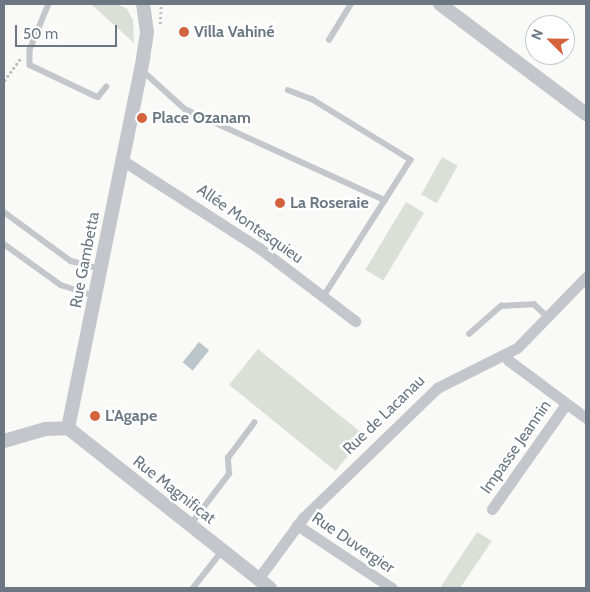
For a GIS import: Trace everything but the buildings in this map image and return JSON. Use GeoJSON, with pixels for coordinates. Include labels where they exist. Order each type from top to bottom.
{"type":"FeatureCollection","features":[{"type":"Feature","properties":{"kind":"street","name":"Rue Gambetta"},"geometry":{"type":"LineString","coordinates":[[68,428],[97,296],[147,32],[144,4]]}},
{"type":"Feature","properties":{"kind":"street"},"geometry":{"type":"LineString","coordinates":[[440,4],[586,114]]}},
{"type":"Feature","properties":{"kind":"street","name":"Allée Montesquieu"},"geometry":{"type":"LineString","coordinates":[[122,160],[259,248],[355,321]]}},
{"type":"Feature","properties":{"kind":"street","name":"Rue de Lacanau"},"geometry":{"type":"LineString","coordinates":[[256,584],[297,525],[436,388],[506,355],[548,317],[586,278]]}},
{"type":"Feature","properties":{"kind":"street"},"geometry":{"type":"LineString","coordinates":[[506,355],[508,360],[586,418]]}},
{"type":"Feature","properties":{"kind":"street","name":"Impasse Jeannin"},"geometry":{"type":"LineString","coordinates":[[492,509],[566,404]]}},
{"type":"Feature","properties":{"kind":"street"},"geometry":{"type":"LineString","coordinates":[[4,441],[45,429],[68,428]]}},
{"type":"Feature","properties":{"kind":"street","name":"Rue Magnificat"},"geometry":{"type":"LineString","coordinates":[[68,428],[222,551],[256,584],[270,588]]}},
{"type":"Feature","properties":{"kind":"street","name":"Rue Duvergier"},"geometry":{"type":"LineString","coordinates":[[297,525],[392,588]]}},
{"type":"Feature","properties":{"kind":"lane"},"geometry":{"type":"LineString","coordinates":[[49,4],[30,50],[30,65],[98,97],[106,87]]}},
{"type":"Feature","properties":{"kind":"lane"},"geometry":{"type":"LineString","coordinates":[[329,40],[351,4]]}},
{"type":"Feature","properties":{"kind":"lane"},"geometry":{"type":"LineString","coordinates":[[140,68],[185,109],[385,200]]}},
{"type":"Feature","properties":{"kind":"lane"},"geometry":{"type":"LineString","coordinates":[[288,90],[312,99],[410,160],[324,298]]}},
{"type":"Feature","properties":{"kind":"lane"},"geometry":{"type":"LineString","coordinates":[[4,212],[71,261],[102,270]]}},
{"type":"Feature","properties":{"kind":"lane"},"geometry":{"type":"LineString","coordinates":[[4,244],[61,285],[97,296]]}},
{"type":"Feature","properties":{"kind":"lane"},"geometry":{"type":"LineString","coordinates":[[469,334],[501,306],[534,304],[548,317]]}},
{"type":"Feature","properties":{"kind":"lane"},"geometry":{"type":"LineString","coordinates":[[189,525],[228,474],[228,458],[254,423]]}},
{"type":"Feature","properties":{"kind":"lane"},"geometry":{"type":"LineString","coordinates":[[192,588],[222,551]]}},
{"type":"Feature","properties":{"kind":"path"},"geometry":{"type":"LineString","coordinates":[[4,81],[30,50]]}},
{"type":"Feature","properties":{"kind":"shaded area"},"geometry":{"type":"Polygon","coordinates":[[[117,4],[127,9],[133,20],[134,43],[92,5],[117,4]]]}},
{"type":"Feature","properties":{"kind":"shaded area"},"geometry":{"type":"Polygon","coordinates":[[[442,157],[458,166],[437,203],[421,195],[442,157]]]}},
{"type":"Feature","properties":{"kind":"shaded area"},"geometry":{"type":"Polygon","coordinates":[[[406,202],[424,213],[383,281],[365,270],[406,202]]]}},
{"type":"Feature","properties":{"kind":"shaded area"},"geometry":{"type":"Polygon","coordinates":[[[199,342],[209,350],[193,370],[183,362],[199,342]]]}},
{"type":"Feature","properties":{"kind":"shaded area"},"geometry":{"type":"Polygon","coordinates":[[[258,349],[364,435],[336,471],[229,385],[258,349]]]}},
{"type":"Feature","properties":{"kind":"shaded area"},"geometry":{"type":"Polygon","coordinates":[[[477,532],[492,541],[460,588],[440,588],[477,532]]]}},
{"type":"Feature","properties":{"kind":"place","name":"Villa Vahiné"},"geometry":{"type":"Point","coordinates":[184,32]}},
{"type":"Feature","properties":{"kind":"place","name":"Place Ozanam"},"geometry":{"type":"Point","coordinates":[142,118]}},
{"type":"Feature","properties":{"kind":"place","name":"La Roseraie"},"geometry":{"type":"Point","coordinates":[280,203]}},
{"type":"Feature","properties":{"kind":"place","name":"L'Agape"},"geometry":{"type":"Point","coordinates":[95,416]}}]}
